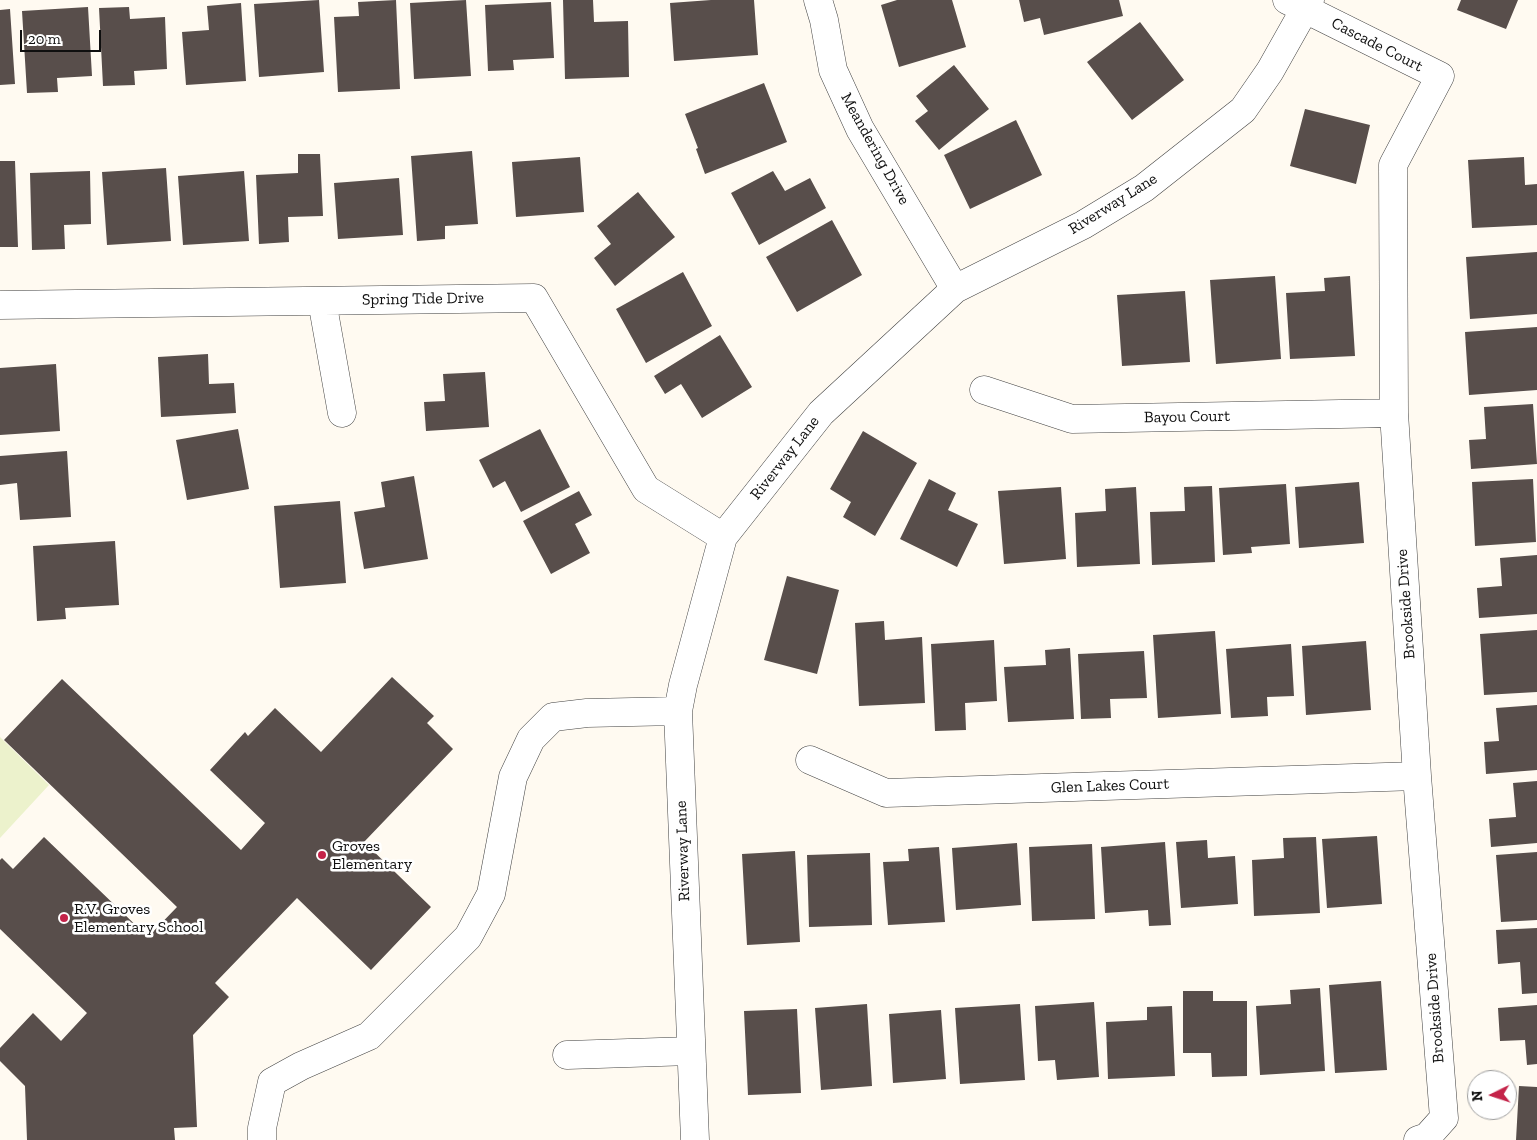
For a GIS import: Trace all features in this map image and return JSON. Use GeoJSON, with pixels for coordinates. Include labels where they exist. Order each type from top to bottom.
{"type":"FeatureCollection","features":[{"type":"Feature","properties":{"kind":"street","name":"Meandering Drive"},"geometry":{"type":"LineString","coordinates":[[818,0],[824,20],[833,70],[860,129],[955,289]]}},
{"type":"Feature","properties":{"kind":"street","name":"Riverway Lane"},"geometry":{"type":"LineString","coordinates":[[695,1140],[678,711],[683,685],[723,537],[821,413],[955,289],[1083,225],[1114,207],[1144,188],[1243,110],[1270,71],[1301,3]]}},
{"type":"Feature","properties":{"kind":"street","name":"Cascade Court"},"geometry":{"type":"LineString","coordinates":[[1301,3],[1440,76]]}},
{"type":"Feature","properties":{"kind":"street","name":"Brookside Drive"},"geometry":{"type":"LineString","coordinates":[[1423,1138],[1444,1118],[1417,776],[1394,413],[1393,165],[1440,76]]}},
{"type":"Feature","properties":{"kind":"street","name":"Spring Tide Drive"},"geometry":{"type":"LineString","coordinates":[[0,305],[534,298],[646,488],[723,537]]}},
{"type":"Feature","properties":{"kind":"street"},"geometry":{"type":"LineString","coordinates":[[322,301],[342,413]]}},
{"type":"Feature","properties":{"kind":"street","name":"Bayou Court"},"geometry":{"type":"LineString","coordinates":[[984,390],[1072,419],[1394,413]]}},
{"type":"Feature","properties":{"kind":"street"},"geometry":{"type":"LineString","coordinates":[[262,1140],[262,1128],[272,1082],[301,1066],[369,1036],[468,937],[491,894],[513,777],[530,739],[553,717],[587,713],[678,711]]}},
{"type":"Feature","properties":{"kind":"street","name":"Glen Lakes Court"},"geometry":{"type":"LineString","coordinates":[[810,760],[886,793],[1417,776]]}},
{"type":"Feature","properties":{"kind":"street"},"geometry":{"type":"LineString","coordinates":[[567,1055],[692,1051]]}},
{"type":"Feature","properties":{"kind":"green space"},"geometry":{"type":"Polygon","coordinates":[[[0,737],[49,785],[0,838],[0,737]]]}},
{"type":"Feature","properties":{"kind":"building"},"geometry":{"type":"Polygon","coordinates":[[[319,0],[324,72],[259,77],[254,4],[319,0]]]}},
{"type":"Feature","properties":{"kind":"building"},"geometry":{"type":"Polygon","coordinates":[[[396,0],[400,89],[338,92],[334,17],[359,16],[358,2],[396,0]]]}},
{"type":"Feature","properties":{"kind":"building"},"geometry":{"type":"Polygon","coordinates":[[[466,0],[471,76],[414,79],[410,3],[466,0]]]}},
{"type":"Feature","properties":{"kind":"building"},"geometry":{"type":"Polygon","coordinates":[[[563,0],[593,0],[594,22],[628,21],[629,77],[565,79],[563,0]]]}},
{"type":"Feature","properties":{"kind":"building"},"geometry":{"type":"Polygon","coordinates":[[[711,0],[754,0],[758,55],[674,61],[670,3],[711,0]]]}},
{"type":"Feature","properties":{"kind":"building"},"geometry":{"type":"Polygon","coordinates":[[[897,0],[952,0],[966,47],[899,67],[881,5],[897,0]]]}},
{"type":"Feature","properties":{"kind":"building"},"geometry":{"type":"Polygon","coordinates":[[[1019,0],[1119,0],[1123,16],[1044,35],[1040,18],[1024,22],[1019,0]]]}},
{"type":"Feature","properties":{"kind":"building"},"geometry":{"type":"Polygon","coordinates":[[[1461,0],[1518,0],[1506,29],[1457,10],[1461,0]]]}},
{"type":"Feature","properties":{"kind":"building"},"geometry":{"type":"Polygon","coordinates":[[[551,2],[554,58],[513,60],[514,70],[488,71],[485,5],[551,2]]]}},
{"type":"Feature","properties":{"kind":"building"},"geometry":{"type":"Polygon","coordinates":[[[241,3],[246,81],[186,85],[182,32],[209,30],[207,6],[241,3]]]}},
{"type":"Feature","properties":{"kind":"building"},"geometry":{"type":"Polygon","coordinates":[[[88,7],[92,76],[57,78],[58,92],[27,93],[22,11],[88,7]]]}},
{"type":"Feature","properties":{"kind":"building"},"geometry":{"type":"Polygon","coordinates":[[[129,7],[130,19],[165,17],[167,69],[134,71],[135,85],[103,86],[99,8],[129,7]]]}},
{"type":"Feature","properties":{"kind":"building"},"geometry":{"type":"Polygon","coordinates":[[[10,9],[15,84],[0,85],[0,10],[10,9]]]}},
{"type":"Feature","properties":{"kind":"building"},"geometry":{"type":"Polygon","coordinates":[[[1140,22],[1184,80],[1132,120],[1087,62],[1140,22]]]}},
{"type":"Feature","properties":{"kind":"building"},"geometry":{"type":"Polygon","coordinates":[[[954,65],[989,109],[939,150],[915,121],[928,111],[916,96],[954,65]]]}},
{"type":"Feature","properties":{"kind":"building"},"geometry":{"type":"Polygon","coordinates":[[[764,83],[787,142],[705,174],[696,149],[698,148],[685,114],[764,83]]]}},
{"type":"Feature","properties":{"kind":"building"},"geometry":{"type":"Polygon","coordinates":[[[1305,109],[1370,125],[1356,184],[1290,166],[1305,109]]]}},
{"type":"Feature","properties":{"kind":"building"},"geometry":{"type":"Polygon","coordinates":[[[1016,120],[1042,175],[970,209],[944,155],[1016,120]]]}},
{"type":"Feature","properties":{"kind":"building"},"geometry":{"type":"Polygon","coordinates":[[[472,151],[478,224],[445,226],[445,239],[417,241],[411,156],[472,151]]]}},
{"type":"Feature","properties":{"kind":"building"},"geometry":{"type":"Polygon","coordinates":[[[298,154],[320,154],[323,216],[288,217],[289,242],[259,244],[256,175],[298,173],[298,154]]]}},
{"type":"Feature","properties":{"kind":"building"},"geometry":{"type":"Polygon","coordinates":[[[580,157],[584,212],[516,217],[512,162],[580,157]]]}},
{"type":"Feature","properties":{"kind":"building"},"geometry":{"type":"Polygon","coordinates":[[[1524,157],[1525,185],[1537,184],[1537,225],[1472,228],[1468,160],[1524,157]]]}},
{"type":"Feature","properties":{"kind":"building"},"geometry":{"type":"Polygon","coordinates":[[[0,161],[15,161],[18,247],[0,247],[0,161]]]}},
{"type":"Feature","properties":{"kind":"building"},"geometry":{"type":"Polygon","coordinates":[[[166,168],[171,241],[107,245],[102,172],[166,168]]]}},
{"type":"Feature","properties":{"kind":"building"},"geometry":{"type":"Polygon","coordinates":[[[90,171],[91,224],[64,225],[65,249],[32,250],[30,173],[90,171]]]}},
{"type":"Feature","properties":{"kind":"building"},"geometry":{"type":"Polygon","coordinates":[[[244,171],[249,241],[183,245],[178,176],[244,171]]]}},
{"type":"Feature","properties":{"kind":"building"},"geometry":{"type":"Polygon","coordinates":[[[773,171],[785,191],[810,178],[826,208],[759,245],[731,193],[773,171]]]}},
{"type":"Feature","properties":{"kind":"building"},"geometry":{"type":"Polygon","coordinates":[[[399,178],[403,235],[338,239],[334,183],[399,178]]]}},
{"type":"Feature","properties":{"kind":"building"},"geometry":{"type":"Polygon","coordinates":[[[638,192],[675,237],[615,286],[594,258],[611,244],[597,226],[638,192]]]}},
{"type":"Feature","properties":{"kind":"building"},"geometry":{"type":"Polygon","coordinates":[[[832,220],[862,275],[797,312],[766,257],[832,220]]]}},
{"type":"Feature","properties":{"kind":"building"},"geometry":{"type":"Polygon","coordinates":[[[1537,252],[1537,314],[1470,319],[1466,257],[1537,252]]]}},
{"type":"Feature","properties":{"kind":"building"},"geometry":{"type":"Polygon","coordinates":[[[683,272],[712,326],[646,363],[616,309],[683,272]]]}},
{"type":"Feature","properties":{"kind":"building"},"geometry":{"type":"Polygon","coordinates":[[[1275,276],[1281,359],[1216,364],[1210,280],[1275,276]]]}},
{"type":"Feature","properties":{"kind":"building"},"geometry":{"type":"Polygon","coordinates":[[[1350,276],[1355,356],[1290,359],[1286,293],[1325,291],[1324,278],[1350,276]]]}},
{"type":"Feature","properties":{"kind":"building"},"geometry":{"type":"Polygon","coordinates":[[[1185,291],[1190,362],[1122,366],[1117,295],[1185,291]]]}},
{"type":"Feature","properties":{"kind":"building"},"geometry":{"type":"Polygon","coordinates":[[[1537,327],[1537,390],[1469,395],[1465,332],[1537,327]]]}},
{"type":"Feature","properties":{"kind":"building"},"geometry":{"type":"Polygon","coordinates":[[[720,335],[752,387],[702,418],[681,384],[665,394],[654,376],[720,335]]]}},
{"type":"Feature","properties":{"kind":"building"},"geometry":{"type":"Polygon","coordinates":[[[208,354],[209,384],[234,383],[236,413],[161,417],[158,357],[208,354]]]}},
{"type":"Feature","properties":{"kind":"building"},"geometry":{"type":"Polygon","coordinates":[[[56,364],[60,431],[0,435],[0,368],[56,364]]]}},
{"type":"Feature","properties":{"kind":"building"},"geometry":{"type":"Polygon","coordinates":[[[485,372],[489,427],[426,431],[424,402],[445,401],[443,374],[485,372]]]}},
{"type":"Feature","properties":{"kind":"building"},"geometry":{"type":"Polygon","coordinates":[[[1533,404],[1537,464],[1471,469],[1469,440],[1486,439],[1484,407],[1533,404]]]}},
{"type":"Feature","properties":{"kind":"building"},"geometry":{"type":"Polygon","coordinates":[[[238,429],[249,489],[187,500],[176,440],[238,429]]]}},
{"type":"Feature","properties":{"kind":"building"},"geometry":{"type":"Polygon","coordinates":[[[540,429],[570,487],[521,512],[505,481],[493,488],[479,460],[540,429]]]}},
{"type":"Feature","properties":{"kind":"building"},"geometry":{"type":"Polygon","coordinates":[[[863,431],[917,463],[875,536],[843,517],[851,502],[830,489],[863,431]]]}},
{"type":"Feature","properties":{"kind":"building"},"geometry":{"type":"Polygon","coordinates":[[[67,451],[71,517],[20,520],[17,483],[0,485],[0,456],[67,451]]]}},
{"type":"Feature","properties":{"kind":"building"},"geometry":{"type":"Polygon","coordinates":[[[414,476],[428,559],[364,569],[354,512],[385,507],[381,482],[414,476]]]}},
{"type":"Feature","properties":{"kind":"building"},"geometry":{"type":"Polygon","coordinates":[[[929,479],[956,493],[948,510],[978,524],[957,567],[900,539],[929,479]]]}},
{"type":"Feature","properties":{"kind":"building"},"geometry":{"type":"Polygon","coordinates":[[[1533,479],[1536,542],[1475,546],[1472,482],[1533,479]]]}},
{"type":"Feature","properties":{"kind":"building"},"geometry":{"type":"Polygon","coordinates":[[[1359,482],[1364,543],[1299,548],[1295,487],[1359,482]]]}},
{"type":"Feature","properties":{"kind":"building"},"geometry":{"type":"Polygon","coordinates":[[[1286,484],[1290,544],[1251,547],[1252,553],[1223,555],[1219,488],[1286,484]]]}},
{"type":"Feature","properties":{"kind":"building"},"geometry":{"type":"Polygon","coordinates":[[[1212,486],[1215,562],[1152,565],[1150,512],[1185,511],[1184,487],[1212,486]]]}},
{"type":"Feature","properties":{"kind":"building"},"geometry":{"type":"Polygon","coordinates":[[[1061,487],[1066,559],[1004,564],[998,491],[1061,487]]]}},
{"type":"Feature","properties":{"kind":"building"},"geometry":{"type":"Polygon","coordinates":[[[1136,487],[1140,564],[1077,567],[1075,513],[1106,511],[1105,489],[1136,487]]]}},
{"type":"Feature","properties":{"kind":"building"},"geometry":{"type":"Polygon","coordinates":[[[579,491],[592,515],[575,524],[590,553],[551,574],[523,521],[579,491]]]}},
{"type":"Feature","properties":{"kind":"building"},"geometry":{"type":"Polygon","coordinates":[[[340,501],[346,583],[280,588],[274,506],[340,501]]]}},
{"type":"Feature","properties":{"kind":"building"},"geometry":{"type":"Polygon","coordinates":[[[115,541],[119,605],[65,608],[66,619],[37,621],[33,546],[115,541]]]}},
{"type":"Feature","properties":{"kind":"building"},"geometry":{"type":"Polygon","coordinates":[[[1537,555],[1537,614],[1479,618],[1477,588],[1502,586],[1500,558],[1537,555]]]}},
{"type":"Feature","properties":{"kind":"building"},"geometry":{"type":"Polygon","coordinates":[[[787,576],[839,590],[817,674],[764,660],[787,576]]]}},
{"type":"Feature","properties":{"kind":"building"},"geometry":{"type":"Polygon","coordinates":[[[884,621],[885,640],[922,637],[925,703],[859,706],[855,623],[884,621]]]}},
{"type":"Feature","properties":{"kind":"building"},"geometry":{"type":"Polygon","coordinates":[[[1537,630],[1537,692],[1484,695],[1480,634],[1537,630]]]}},
{"type":"Feature","properties":{"kind":"building"},"geometry":{"type":"Polygon","coordinates":[[[1215,631],[1221,714],[1158,718],[1153,635],[1215,631]]]}},
{"type":"Feature","properties":{"kind":"building"},"geometry":{"type":"Polygon","coordinates":[[[994,640],[997,701],[965,703],[966,730],[935,731],[931,644],[994,640]]]}},
{"type":"Feature","properties":{"kind":"building"},"geometry":{"type":"Polygon","coordinates":[[[1366,641],[1371,710],[1306,715],[1302,646],[1366,641]]]}},
{"type":"Feature","properties":{"kind":"building"},"geometry":{"type":"Polygon","coordinates":[[[1291,644],[1294,696],[1267,697],[1268,716],[1231,718],[1226,649],[1291,644]]]}},
{"type":"Feature","properties":{"kind":"building"},"geometry":{"type":"Polygon","coordinates":[[[1070,648],[1074,719],[1008,722],[1004,667],[1046,665],[1045,650],[1070,648]]]}},
{"type":"Feature","properties":{"kind":"building"},"geometry":{"type":"Polygon","coordinates":[[[1144,651],[1147,698],[1110,699],[1111,718],[1081,719],[1078,654],[1144,651]]]}},
{"type":"Feature","properties":{"kind":"building","name":"R.V. Groves Elementary School"},"geometry":{"type":"Polygon","coordinates":[[[392,677],[434,716],[427,723],[453,749],[364,842],[431,907],[371,970],[297,898],[215,983],[229,997],[193,1035],[197,1127],[174,1128],[175,1140],[27,1140],[25,1086],[0,1061],[0,1048],[33,1013],[61,1041],[87,1013],[0,929],[0,860],[2,858],[13,869],[44,837],[148,937],[177,907],[4,740],[62,679],[241,850],[265,823],[210,770],[245,732],[248,736],[275,708],[321,752],[392,677]]]}},
{"type":"Feature","properties":{"kind":"building"},"geometry":{"type":"Polygon","coordinates":[[[1537,705],[1537,770],[1486,774],[1484,742],[1499,741],[1496,708],[1537,705]]]}},
{"type":"Feature","properties":{"kind":"building"},"geometry":{"type":"Polygon","coordinates":[[[1537,781],[1537,843],[1491,847],[1489,819],[1516,817],[1513,783],[1537,781]]]}},
{"type":"Feature","properties":{"kind":"building"},"geometry":{"type":"Polygon","coordinates":[[[1377,836],[1382,904],[1327,908],[1322,839],[1377,836]]]}},
{"type":"Feature","properties":{"kind":"building"},"geometry":{"type":"Polygon","coordinates":[[[1316,837],[1320,913],[1254,916],[1252,860],[1284,858],[1283,838],[1316,837]]]}},
{"type":"Feature","properties":{"kind":"building"},"geometry":{"type":"Polygon","coordinates":[[[1207,840],[1208,858],[1235,856],[1238,904],[1181,908],[1176,842],[1207,840]]]}},
{"type":"Feature","properties":{"kind":"building"},"geometry":{"type":"Polygon","coordinates":[[[1165,842],[1171,925],[1149,926],[1148,910],[1105,913],[1101,847],[1165,842]]]}},
{"type":"Feature","properties":{"kind":"building"},"geometry":{"type":"Polygon","coordinates":[[[1017,843],[1021,905],[956,910],[952,848],[1017,843]]]}},
{"type":"Feature","properties":{"kind":"building"},"geometry":{"type":"Polygon","coordinates":[[[1092,844],[1095,919],[1032,921],[1029,847],[1092,844]]]}},
{"type":"Feature","properties":{"kind":"building"},"geometry":{"type":"Polygon","coordinates":[[[939,847],[945,922],[888,925],[883,862],[909,861],[908,849],[939,847]]]}},
{"type":"Feature","properties":{"kind":"building"},"geometry":{"type":"Polygon","coordinates":[[[795,851],[800,942],[747,945],[742,854],[795,851]]]}},
{"type":"Feature","properties":{"kind":"building"},"geometry":{"type":"Polygon","coordinates":[[[1537,852],[1537,920],[1501,922],[1496,855],[1537,852]]]}},
{"type":"Feature","properties":{"kind":"building"},"geometry":{"type":"Polygon","coordinates":[[[870,853],[872,925],[809,927],[807,855],[870,853]]]}},
{"type":"Feature","properties":{"kind":"building"},"geometry":{"type":"Polygon","coordinates":[[[1537,928],[1537,993],[1522,994],[1520,962],[1498,964],[1496,930],[1537,928]]]}},
{"type":"Feature","properties":{"kind":"building"},"geometry":{"type":"Polygon","coordinates":[[[1381,981],[1387,1070],[1335,1073],[1329,985],[1381,981]]]}},
{"type":"Feature","properties":{"kind":"building"},"geometry":{"type":"Polygon","coordinates":[[[1320,988],[1325,1071],[1260,1075],[1256,1006],[1291,1004],[1290,990],[1320,988]]]}},
{"type":"Feature","properties":{"kind":"building"},"geometry":{"type":"Polygon","coordinates":[[[1183,991],[1213,991],[1213,1001],[1247,1001],[1247,1076],[1212,1077],[1211,1053],[1183,1053],[1183,991]]]}},
{"type":"Feature","properties":{"kind":"building"},"geometry":{"type":"Polygon","coordinates":[[[1094,1002],[1099,1077],[1057,1080],[1055,1060],[1038,1061],[1035,1006],[1094,1002]]]}},
{"type":"Feature","properties":{"kind":"building"},"geometry":{"type":"Polygon","coordinates":[[[867,1004],[872,1086],[821,1090],[815,1008],[867,1004]]]}},
{"type":"Feature","properties":{"kind":"building"},"geometry":{"type":"Polygon","coordinates":[[[1020,1004],[1025,1080],[960,1084],[955,1008],[1020,1004]]]}},
{"type":"Feature","properties":{"kind":"building"},"geometry":{"type":"Polygon","coordinates":[[[1537,1005],[1537,1064],[1527,1065],[1525,1040],[1500,1041],[1498,1008],[1537,1005]]]}},
{"type":"Feature","properties":{"kind":"building"},"geometry":{"type":"Polygon","coordinates":[[[1172,1006],[1175,1076],[1108,1079],[1106,1022],[1147,1020],[1147,1007],[1172,1006]]]}},
{"type":"Feature","properties":{"kind":"building"},"geometry":{"type":"Polygon","coordinates":[[[797,1009],[801,1093],[748,1095],[744,1011],[797,1009]]]}},
{"type":"Feature","properties":{"kind":"building"},"geometry":{"type":"Polygon","coordinates":[[[941,1010],[946,1079],[893,1083],[889,1014],[941,1010]]]}},
{"type":"Feature","properties":{"kind":"building"},"geometry":{"type":"Polygon","coordinates":[[[1519,1086],[1537,1087],[1537,1140],[1516,1140],[1519,1086]]]}},
{"type":"Feature","properties":{"kind":"place","name":"Groves Elementary"},"geometry":{"type":"Point","coordinates":[322,855]}},
{"type":"Feature","properties":{"kind":"place","name":"R.V. Groves Elementary School"},"geometry":{"type":"Point","coordinates":[64,918]}}]}
